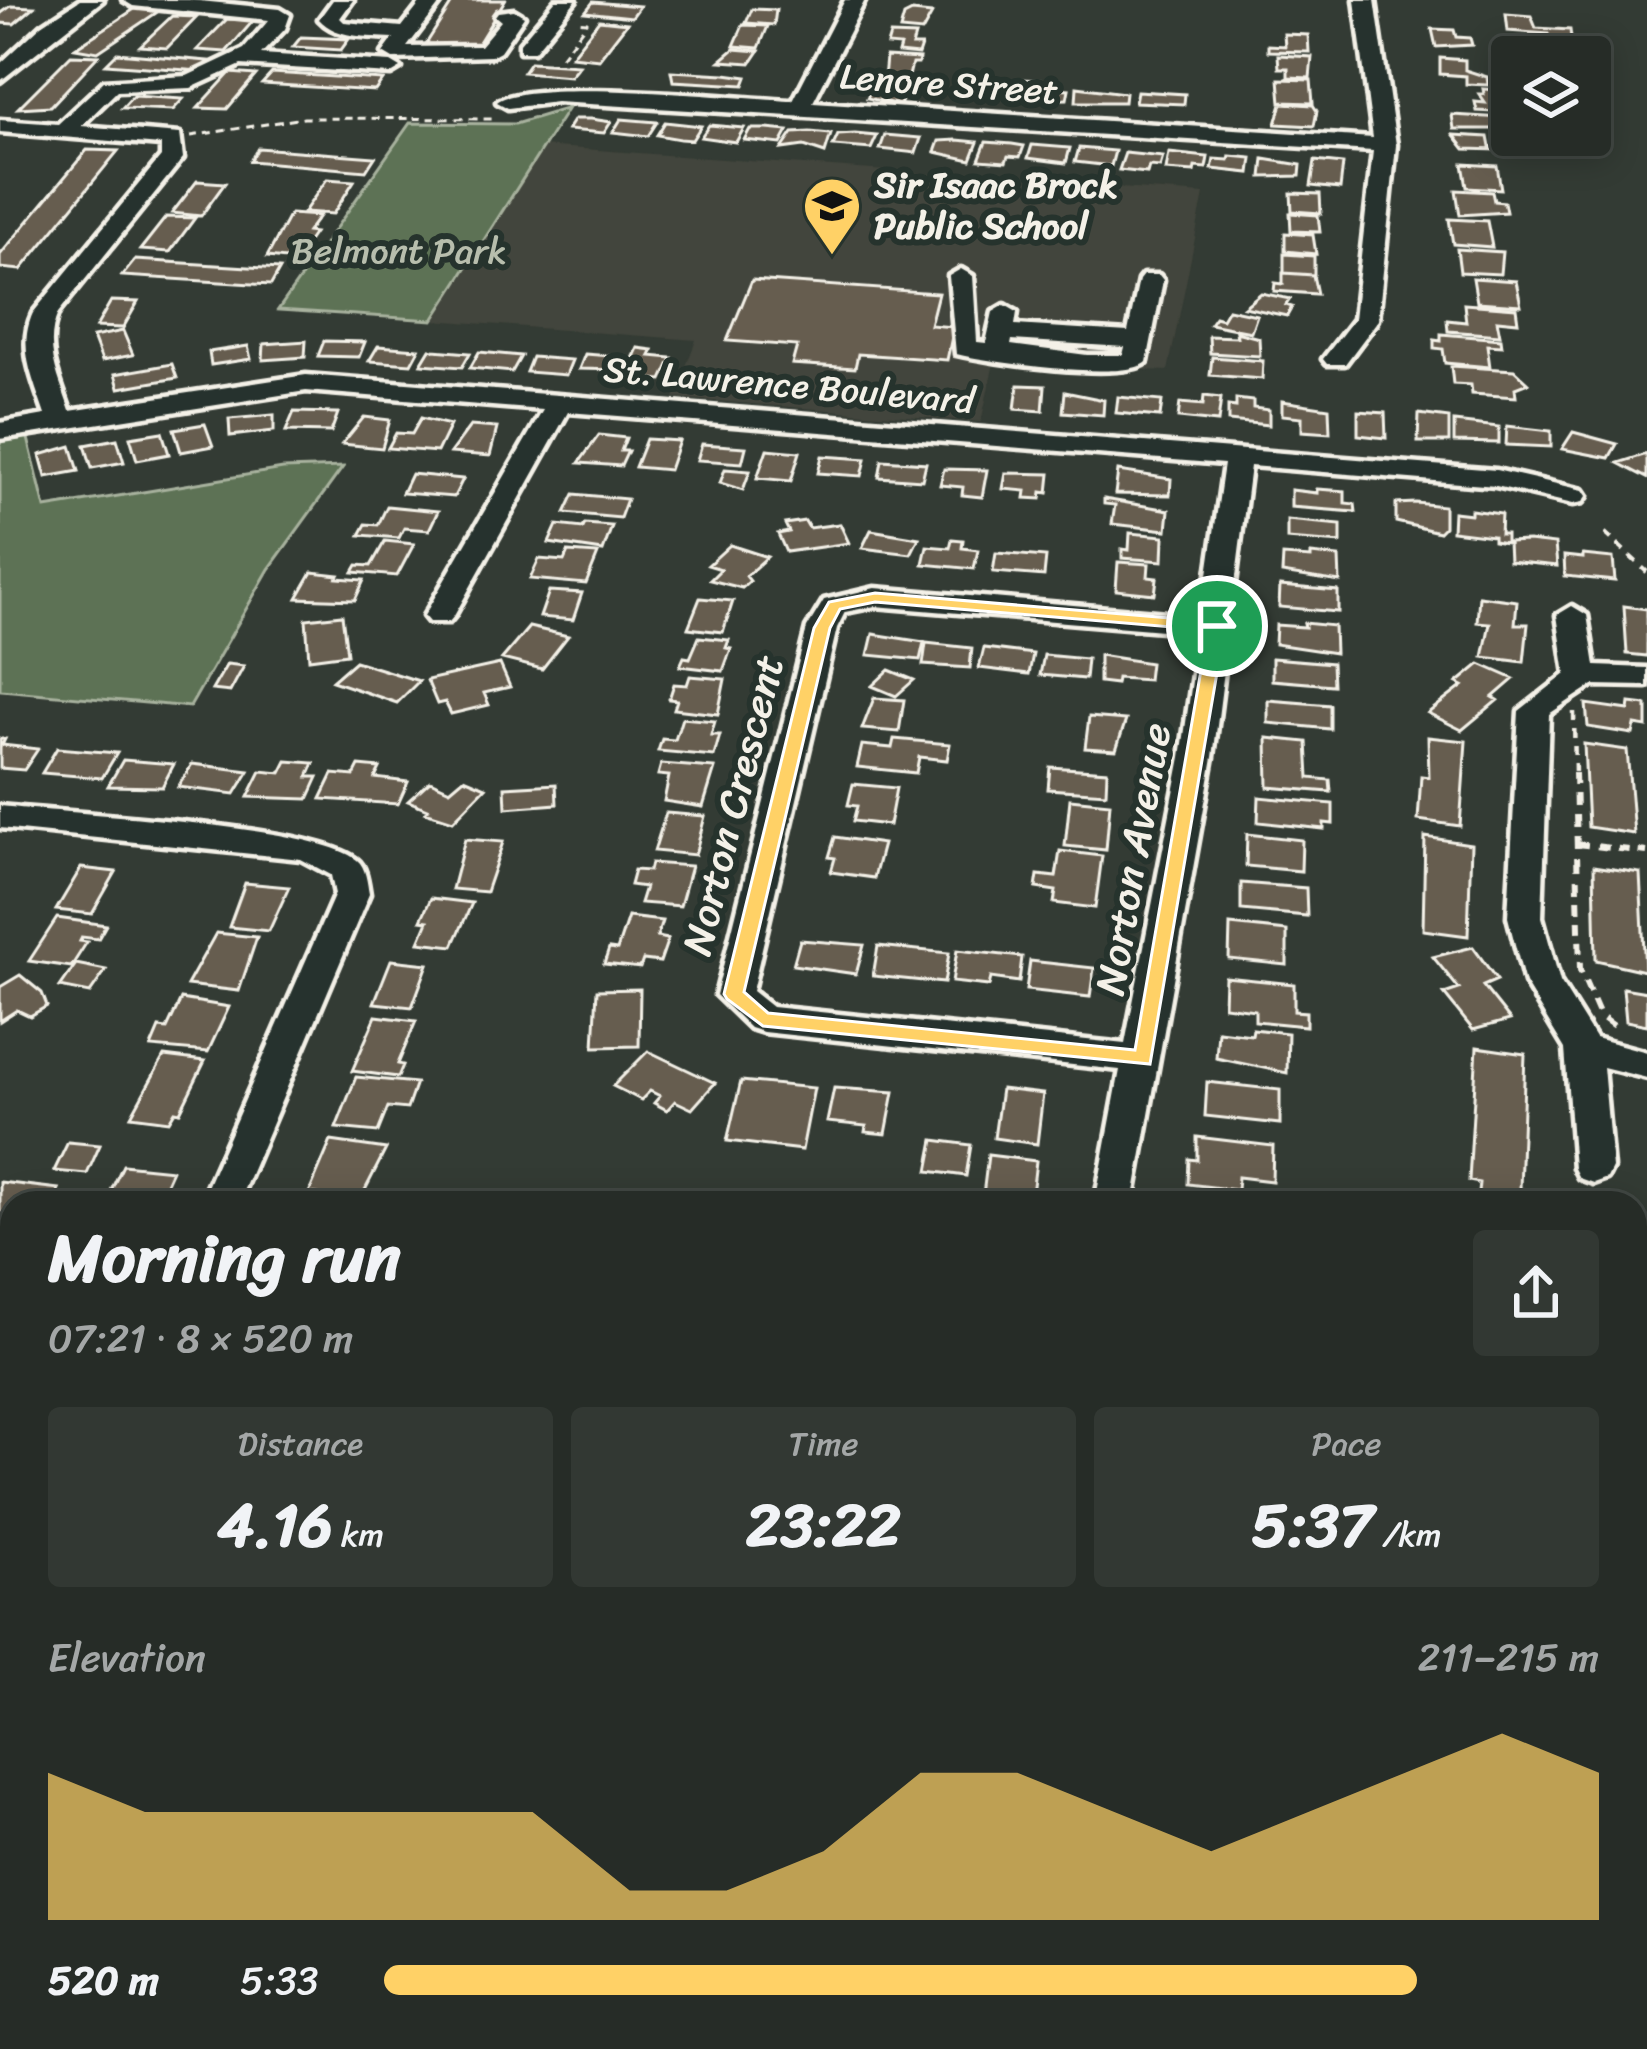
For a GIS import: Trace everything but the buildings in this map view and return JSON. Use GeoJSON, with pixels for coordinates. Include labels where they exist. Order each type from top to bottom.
{"type":"FeatureCollection","features":[{"type":"Feature","properties":{"kind":"street"},"geometry":{"type":"LineString","coordinates":[[0,75],[50,29],[93,0]]}},
{"type":"Feature","properties":{"kind":"street"},"geometry":{"type":"LineString","coordinates":[[64,130],[111,85],[184,85],[235,59],[264,43],[280,15],[133,0]]}},
{"type":"Feature","properties":{"kind":"street"},"geometry":{"type":"LineString","coordinates":[[343,0],[329,19],[338,27],[407,33]]}},
{"type":"Feature","properties":{"kind":"street"},"geometry":{"type":"LineString","coordinates":[[392,60],[433,0]]}},
{"type":"Feature","properties":{"kind":"street"},"geometry":{"type":"LineString","coordinates":[[800,108],[855,0]]}},
{"type":"Feature","properties":{"kind":"street"},"geometry":{"type":"LineString","coordinates":[[1336,358],[1366,320],[1385,145],[1365,0]]}},
{"type":"Feature","properties":{"kind":"street"},"geometry":{"type":"LineString","coordinates":[[527,47],[574,5]]}},
{"type":"Feature","properties":{"kind":"street"},"geometry":{"type":"LineString","coordinates":[[235,59],[392,60],[484,52],[493,47],[514,16],[506,16]]}},
{"type":"Feature","properties":{"kind":"street"},"geometry":{"type":"LineString","coordinates":[[355,50],[392,60]]}},
{"type":"Feature","properties":{"kind":"street","name":"Lenore Street"},"geometry":{"type":"LineString","coordinates":[[507,111],[556,96],[1385,145]]}},
{"type":"Feature","properties":{"kind":"street"},"geometry":{"type":"LineString","coordinates":[[0,126],[172,139],[172,158],[66,286],[39,328],[43,362],[60,420]]}},
{"type":"Feature","properties":{"kind":"street"},"geometry":{"type":"LineString","coordinates":[[961,276],[965,349],[1001,332],[1118,364],[1134,362],[1151,280]]}},
{"type":"Feature","properties":{"kind":"street","name":"St. Lawrence Boulevard"},"geometry":{"type":"LineString","coordinates":[[0,431],[306,383],[1496,478],[1574,496]]}},
{"type":"Feature","properties":{"kind":"street"},"geometry":{"type":"LineString","coordinates":[[439,616],[560,403]]}},
{"type":"Feature","properties":{"kind":"street","name":"Norton Avenue"},"geometry":{"type":"LineString","coordinates":[[1116,1191],[1217,626],[1238,457]]}},
{"type":"Feature","properties":{"kind":"street","name":"Norton Crescent"},"geometry":{"type":"LineString","coordinates":[[1143,1058],[763,1019],[734,994],[822,628],[834,606],[890,598],[1217,626]]}},
{"type":"Feature","properties":{"kind":"street"},"geometry":{"type":"LineString","coordinates":[[1572,615],[1582,687]]}},
{"type":"Feature","properties":{"kind":"street"},"geometry":{"type":"LineString","coordinates":[[1582,687],[1594,672],[1647,677]]}},
{"type":"Feature","properties":{"kind":"street"},"geometry":{"type":"LineString","coordinates":[[1582,687],[1567,682],[1534,711],[1525,917],[1543,983],[1583,1048],[1593,1168]]}},
{"type":"Feature","properties":{"kind":"street"},"geometry":{"type":"LineString","coordinates":[[0,848],[11,818],[308,849],[347,868],[352,894],[224,1191]]}},
{"type":"Feature","properties":{"kind":"street"},"geometry":{"type":"LineString","coordinates":[[1583,1048],[1647,1065]]}},
{"type":"Feature","properties":{"kind":"path"},"geometry":{"type":"LineString","coordinates":[[561,57],[587,22],[574,21],[574,5]]}},
{"type":"Feature","properties":{"kind":"path"},"geometry":{"type":"LineString","coordinates":[[188,137],[222,128],[332,117],[507,111]]}},
{"type":"Feature","properties":{"kind":"path"},"geometry":{"type":"LineString","coordinates":[[1605,533],[1647,572]]}},
{"type":"Feature","properties":{"kind":"path"},"geometry":{"type":"LineString","coordinates":[[1582,687],[1574,712],[1580,970],[1600,1016],[1618,1029]]}},
{"type":"Feature","properties":{"kind":"path"},"geometry":{"type":"LineString","coordinates":[[1576,844],[1647,852]]}},
{"type":"Feature","properties":{"kind":"shaded area","name":"Sir Isaac Brock Public School"},"geometry":{"type":"Polygon","coordinates":[[[541,146],[1204,194],[1168,371],[994,363],[981,422],[674,398],[696,340],[433,320],[541,146]]]}},
{"type":"Feature","properties":{"kind":"green space","name":"Belmont Park"},"geometry":{"type":"Polygon","coordinates":[[[568,108],[433,320],[278,310],[410,123],[515,124],[568,108]]]}},
{"type":"Feature","properties":{"kind":"green space"},"geometry":{"type":"Polygon","coordinates":[[[27,434],[45,508],[283,469],[343,467],[269,569],[190,707],[0,690],[0,439],[27,434]]]}},
{"type":"Feature","properties":{"kind":"place","name":"Sir Isaac Brock Public School"},"geometry":{"type":"Point","coordinates":[832,257]}},
{"type":"Feature","properties":{"kind":"route"},"geometry":{"type":"LineString","coordinates":[[875,598],[904,599],[1217,626],[1143,1058],[763,1019],[734,994],[822,628],[834,606],[875,598]]}}]}
